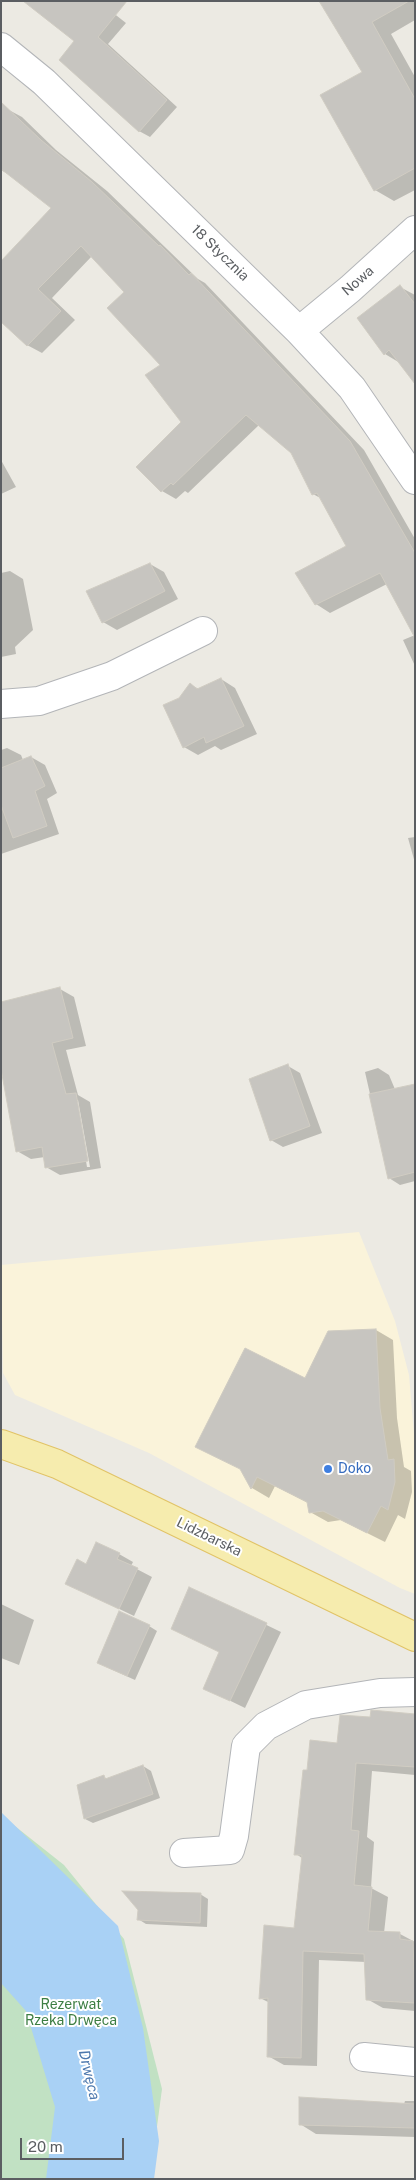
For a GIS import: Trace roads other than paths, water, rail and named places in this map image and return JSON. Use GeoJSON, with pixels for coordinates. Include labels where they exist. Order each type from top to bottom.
{"type":"FeatureCollection","features":[{"type":"Feature","properties":{"kind":"main road","name":"Lidzbarska"},"geometry":{"type":"LineString","coordinates":[[1,1444],[57,1464],[415,1638]]}},
{"type":"Feature","properties":{"kind":"street","name":"18 Stycznia"},"geometry":{"type":"LineString","coordinates":[[1,48],[44,82],[298,330],[352,388],[415,480]]}},
{"type":"Feature","properties":{"kind":"street","name":"Nowa"},"geometry":{"type":"LineString","coordinates":[[298,330],[350,289],[415,230]]}},
{"type":"Feature","properties":{"kind":"street"},"geometry":{"type":"LineString","coordinates":[[1,704],[39,700],[112,676],[203,630]]}},
{"type":"Feature","properties":{"kind":"street"},"geometry":{"type":"LineString","coordinates":[[184,1853],[230,1850],[234,1836],[246,1746],[266,1726],[306,1705],[380,1693],[415,1692]]}},
{"type":"Feature","properties":{"kind":"street"},"geometry":{"type":"LineString","coordinates":[[364,2057],[415,2062]]}},
{"type":"Feature","properties":{"kind":"water","name":"Rezerwat Rzeka Drwęca"},"geometry":{"type":"Polygon","coordinates":[[[1,1812],[118,1926],[143,2028],[159,2141],[154,2179],[46,2179],[55,2107],[26,2011],[1,1983],[1,1812]]]}},
{"type":"Feature","properties":{"kind":"place","name":"Doko"},"geometry":{"type":"Point","coordinates":[328,1469]}},
{"type":"Feature","properties":{"kind":"water label","name":"Drwęca"},"geometry":{"type":"Point","coordinates":[89,2075]}}]}
